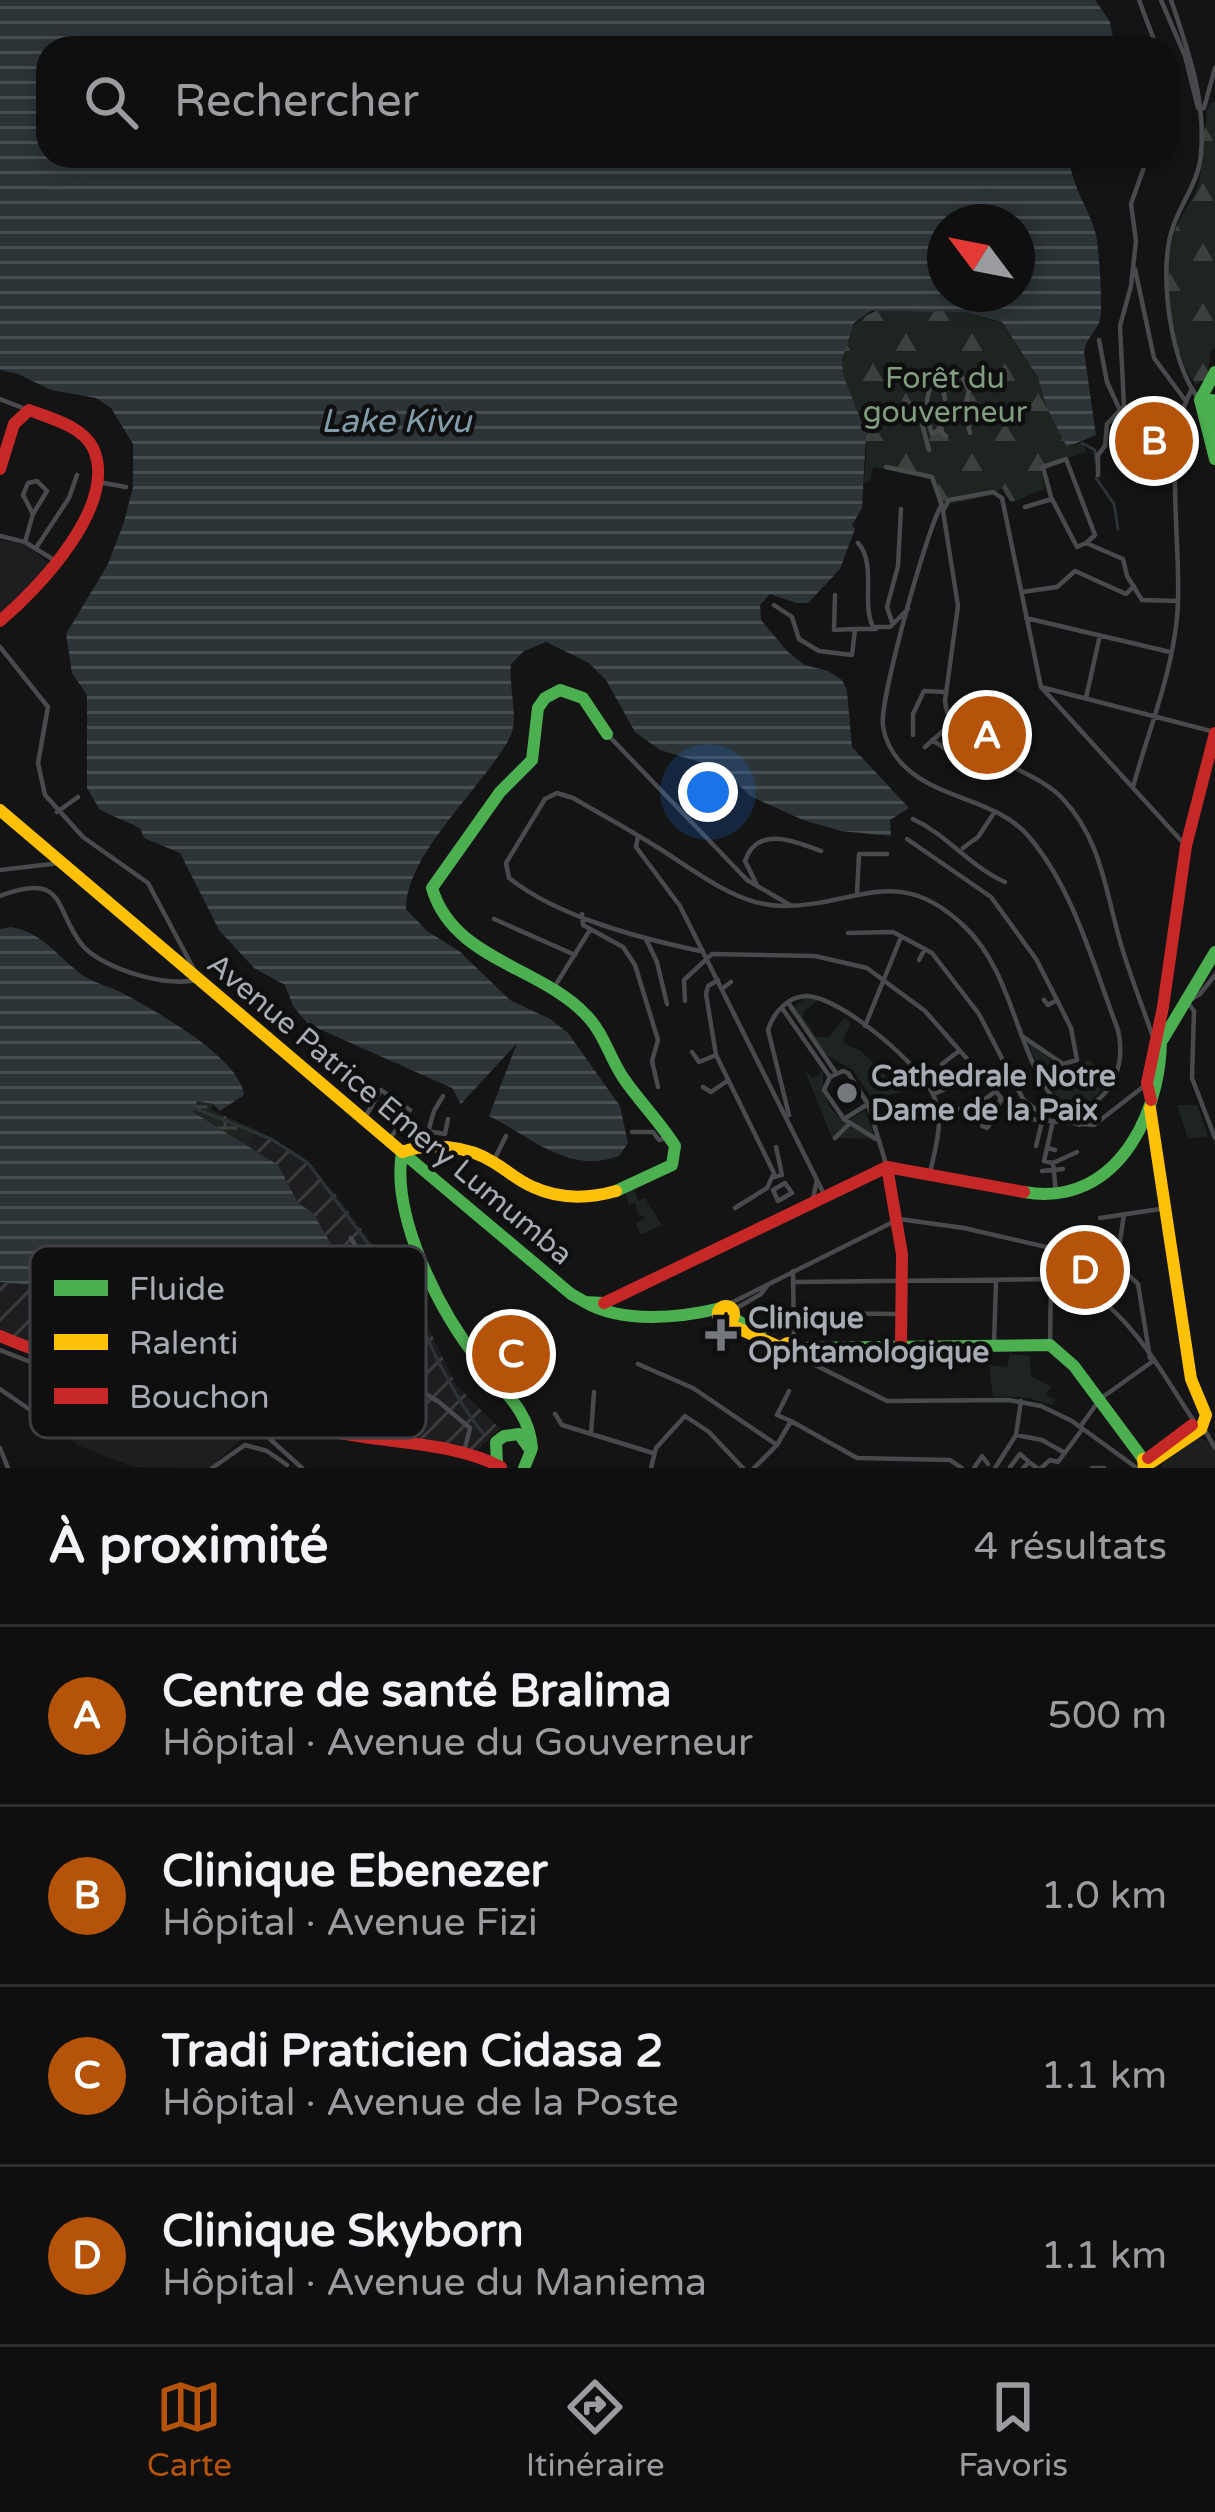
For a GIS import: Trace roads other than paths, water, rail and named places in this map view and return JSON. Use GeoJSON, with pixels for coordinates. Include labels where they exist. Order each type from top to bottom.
{"type":"FeatureCollection","features":[{"type":"Feature","properties":{"kind":"main road"},"geometry":{"type":"LineString","coordinates":[[1214,441],[1206,399],[1215,372]]}},
{"type":"Feature","properties":{"kind":"main road"},"geometry":{"type":"LineString","coordinates":[[0,470],[1,453],[24,410],[62,423],[85,439],[95,455],[98,482],[92,506],[56,561],[0,621]]}},
{"type":"Feature","properties":{"kind":"main road"},"geometry":{"type":"LineString","coordinates":[[418,1246],[398,1166],[402,1152],[424,1146],[473,1152],[536,1190],[596,1197],[639,1183],[672,1165],[676,1153],[670,1137],[622,1076],[601,1030],[553,989],[507,967],[456,927],[437,909],[432,888],[500,792],[532,760],[537,747],[536,715],[544,698],[560,690],[583,698],[607,734]]}},
{"type":"Feature","properties":{"kind":"main road"},"geometry":{"type":"LineString","coordinates":[[585,1302],[597,1312],[625,1315],[726,1314],[765,1340],[791,1349],[1050,1346],[1061,1352],[1100,1399],[1144,1465],[1200,1425],[1150,1103],[1186,846],[1215,732]]}},
{"type":"Feature","properties":{"kind":"main road","name":"Avenue Patrice Emery Lumumba"},"geometry":{"type":"LineString","coordinates":[[0,810],[183,957],[199,979],[337,1093],[364,1121],[585,1302],[622,1300],[887,1167]]}},
{"type":"Feature","properties":{"kind":"main road"},"geometry":{"type":"LineString","coordinates":[[1160,1029],[1186,1003],[1215,952]]}},
{"type":"Feature","properties":{"kind":"main road"},"geometry":{"type":"LineString","coordinates":[[902,1345],[898,1220],[887,1167],[934,1169],[1056,1197],[1075,1193],[1106,1172],[1125,1149],[1150,1103]]}},
{"type":"Feature","properties":{"kind":"main road"},"geometry":{"type":"LineString","coordinates":[[426,1269],[474,1355],[528,1418],[531,1461]]}},
{"type":"Feature","properties":{"kind":"main road"},"geometry":{"type":"LineString","coordinates":[[622,1300],[625,1315]]}},
{"type":"Feature","properties":{"kind":"main road"},"geometry":{"type":"LineString","coordinates":[[0,1336],[30,1349]]}},
{"type":"Feature","properties":{"kind":"main road"},"geometry":{"type":"LineString","coordinates":[[469,1454],[494,1445],[510,1432],[518,1416],[514,1401]]}},
{"type":"Feature","properties":{"kind":"main road"},"geometry":{"type":"LineString","coordinates":[[510,1432],[524,1436],[531,1461]]}},
{"type":"Feature","properties":{"kind":"main road"},"geometry":{"type":"LineString","coordinates":[[374,1438],[469,1454],[501,1467]]}},
{"type":"Feature","properties":{"kind":"main road"},"geometry":{"type":"LineString","coordinates":[[494,1445],[501,1467]]}},
{"type":"Feature","properties":{"kind":"street"},"geometry":{"type":"LineString","coordinates":[[1139,0],[1152,36]]}},
{"type":"Feature","properties":{"kind":"street"},"geometry":{"type":"LineString","coordinates":[[1161,0],[1176,36]]}},
{"type":"Feature","properties":{"kind":"street"},"geometry":{"type":"LineString","coordinates":[[1171,0],[1202,112]]}},
{"type":"Feature","properties":{"kind":"street"},"geometry":{"type":"LineString","coordinates":[[1132,787],[1170,652],[1178,601],[1176,478],[1206,399],[1174,332],[1167,268],[1173,226],[1194,188],[1202,155],[1199,120],[1179,42]]}},
{"type":"Feature","properties":{"kind":"street"},"geometry":{"type":"LineString","coordinates":[[1199,120],[1215,68]]}},
{"type":"Feature","properties":{"kind":"street"},"geometry":{"type":"LineString","coordinates":[[1144,168],[1131,204],[1134,263],[1154,358],[1178,395],[1206,399]]}},
{"type":"Feature","properties":{"kind":"street"},"geometry":{"type":"LineString","coordinates":[[1099,475],[1098,455],[1105,446],[1106,426],[1124,404],[1120,326],[1134,263]]}},
{"type":"Feature","properties":{"kind":"street"},"geometry":{"type":"LineString","coordinates":[[1099,340],[1107,382],[1121,410]]}},
{"type":"Feature","properties":{"kind":"street"},"geometry":{"type":"LineString","coordinates":[[940,376],[945,399]]}},
{"type":"Feature","properties":{"kind":"street"},"geometry":{"type":"LineString","coordinates":[[940,429],[932,434],[926,396],[935,378],[962,377],[969,391],[965,406],[970,433]]}},
{"type":"Feature","properties":{"kind":"street"},"geometry":{"type":"LineString","coordinates":[[0,399],[24,410]]}},
{"type":"Feature","properties":{"kind":"street"},"geometry":{"type":"LineString","coordinates":[[946,436],[938,411],[965,406]]}},
{"type":"Feature","properties":{"kind":"street"},"geometry":{"type":"LineString","coordinates":[[928,422],[922,424],[929,450]]}},
{"type":"Feature","properties":{"kind":"street"},"geometry":{"type":"LineString","coordinates":[[1066,459],[1095,535],[1086,543],[1077,547],[1052,500],[1043,467],[1066,459]]}},
{"type":"Feature","properties":{"kind":"street"},"geometry":{"type":"LineString","coordinates":[[886,467],[932,477],[944,504],[958,606],[946,692],[952,723],[984,751],[1052,789],[1086,829],[1103,870],[1120,943],[1160,1029]]}},
{"type":"Feature","properties":{"kind":"street"},"geometry":{"type":"LineString","coordinates":[[36,548],[69,498],[77,475]]}},
{"type":"Feature","properties":{"kind":"street"},"geometry":{"type":"LineString","coordinates":[[26,542],[33,514],[46,491],[37,481],[28,483],[23,494],[33,514]]}},
{"type":"Feature","properties":{"kind":"street"},"geometry":{"type":"LineString","coordinates":[[98,482],[126,487]]}},
{"type":"Feature","properties":{"kind":"street"},"geometry":{"type":"LineString","coordinates":[[700,951],[646,939],[534,895],[509,878],[506,863],[545,799],[565,794],[736,894],[763,902],[790,904],[897,889],[926,899],[971,933],[996,968],[1038,1074],[1063,1110],[1077,1112],[1103,1096],[1118,1072],[1118,1030],[1074,915],[1040,852],[1021,828],[995,811],[920,779],[887,744],[882,707],[935,518],[944,504],[993,492],[1002,498],[1041,686],[1186,846]]}},
{"type":"Feature","properties":{"kind":"street"},"geometry":{"type":"LineString","coordinates":[[1025,507],[1052,500]]}},
{"type":"Feature","properties":{"kind":"street"},"geometry":{"type":"LineString","coordinates":[[892,622],[887,607],[897,571],[901,509]]}},
{"type":"Feature","properties":{"kind":"street"},"geometry":{"type":"LineString","coordinates":[[0,536],[26,542],[56,561]]}},
{"type":"Feature","properties":{"kind":"street"},"geometry":{"type":"LineString","coordinates":[[858,543],[866,552],[867,610],[876,629]]}},
{"type":"Feature","properties":{"kind":"street"},"geometry":{"type":"LineString","coordinates":[[1086,543],[1123,559],[1142,600],[1178,601]]}},
{"type":"Feature","properties":{"kind":"street"},"geometry":{"type":"LineString","coordinates":[[1022,592],[1057,587],[1075,571],[1126,593],[1134,586]]}},
{"type":"Feature","properties":{"kind":"street"},"geometry":{"type":"LineString","coordinates":[[835,595],[834,630],[890,627],[911,607]]}},
{"type":"Feature","properties":{"kind":"street"},"geometry":{"type":"LineString","coordinates":[[774,605],[792,617],[800,639],[819,651],[852,655],[855,629]]}},
{"type":"Feature","properties":{"kind":"street"},"geometry":{"type":"LineString","coordinates":[[1026,618],[1170,652]]}},
{"type":"Feature","properties":{"kind":"street"},"geometry":{"type":"LineString","coordinates":[[1086,698],[1100,635]]}},
{"type":"Feature","properties":{"kind":"street"},"geometry":{"type":"LineString","coordinates":[[0,647],[48,707],[39,778],[57,812],[92,844],[148,883],[183,957]]}},
{"type":"Feature","properties":{"kind":"street"},"geometry":{"type":"LineString","coordinates":[[1041,686],[1215,732]]}},
{"type":"Feature","properties":{"kind":"street"},"geometry":{"type":"LineString","coordinates":[[913,735],[913,714],[924,691],[946,692]]}},
{"type":"Feature","properties":{"kind":"street"},"geometry":{"type":"LineString","coordinates":[[925,747],[952,723]]}},
{"type":"Feature","properties":{"kind":"street"},"geometry":{"type":"LineString","coordinates":[[607,734],[759,888],[790,904]]}},
{"type":"Feature","properties":{"kind":"street"},"geometry":{"type":"LineString","coordinates":[[932,740],[946,749]]}},
{"type":"Feature","properties":{"kind":"street"},"geometry":{"type":"LineString","coordinates":[[57,812],[78,797]]}},
{"type":"Feature","properties":{"kind":"street"},"geometry":{"type":"LineString","coordinates":[[963,848],[978,837],[995,811]]}},
{"type":"Feature","properties":{"kind":"street"},"geometry":{"type":"LineString","coordinates":[[913,819],[963,848],[970,862],[1005,882]]}},
{"type":"Feature","properties":{"kind":"street"},"geometry":{"type":"LineString","coordinates":[[638,836],[636,847],[680,906],[790,1121],[817,1180],[813,1203]]}},
{"type":"Feature","properties":{"kind":"street"},"geometry":{"type":"LineString","coordinates":[[759,888],[745,861],[758,842],[780,838],[821,851]]}},
{"type":"Feature","properties":{"kind":"street"},"geometry":{"type":"LineString","coordinates":[[907,839],[991,897],[1023,940],[1057,1000],[1071,1028],[1077,1060],[1063,1064],[1022,1036]]}},
{"type":"Feature","properties":{"kind":"street"},"geometry":{"type":"LineString","coordinates":[[857,894],[859,854],[887,854]]}},
{"type":"Feature","properties":{"kind":"street"},"geometry":{"type":"LineString","coordinates":[[0,870],[62,863]]}},
{"type":"Feature","properties":{"kind":"street"},"geometry":{"type":"LineString","coordinates":[[974,884],[983,871]]}},
{"type":"Feature","properties":{"kind":"street"},"geometry":{"type":"LineString","coordinates":[[0,896],[26,889],[46,891],[59,898],[78,939],[94,956],[170,984],[199,979]]}},
{"type":"Feature","properties":{"kind":"street"},"geometry":{"type":"LineString","coordinates":[[582,914],[581,922],[623,947],[634,965],[658,1040],[652,1061],[658,1088]]}},
{"type":"Feature","properties":{"kind":"street"},"geometry":{"type":"LineString","coordinates":[[947,926],[954,917]]}},
{"type":"Feature","properties":{"kind":"street"},"geometry":{"type":"LineString","coordinates":[[494,919],[575,955]]}},
{"type":"Feature","properties":{"kind":"street"},"geometry":{"type":"LineString","coordinates":[[553,989],[590,930]]}},
{"type":"Feature","properties":{"kind":"street"},"geometry":{"type":"LineString","coordinates":[[848,933],[888,931],[926,949],[961,986],[1028,1104],[1054,1121]]}},
{"type":"Feature","properties":{"kind":"street"},"geometry":{"type":"LineString","coordinates":[[865,1026],[902,936]]}},
{"type":"Feature","properties":{"kind":"street"},"geometry":{"type":"LineString","coordinates":[[646,939],[667,1004]]}},
{"type":"Feature","properties":{"kind":"street"},"geometry":{"type":"LineString","coordinates":[[919,959],[926,949]]}},
{"type":"Feature","properties":{"kind":"street"},"geometry":{"type":"LineString","coordinates":[[686,1001],[685,980],[718,953],[815,956],[852,963],[882,977],[925,1011],[1019,1118],[1079,1125],[1103,1120],[1153,1083]]}},
{"type":"Feature","properties":{"kind":"street"},"geometry":{"type":"LineString","coordinates":[[1215,975],[1186,1003],[1194,1011],[1192,1078],[1215,1138]]}},
{"type":"Feature","properties":{"kind":"street"},"geometry":{"type":"LineString","coordinates":[[718,980],[708,986],[706,994],[716,1054],[774,1177]]}},
{"type":"Feature","properties":{"kind":"street"},"geometry":{"type":"LineString","coordinates":[[723,988],[731,982]]}},
{"type":"Feature","properties":{"kind":"street"},"geometry":{"type":"LineString","coordinates":[[790,1121],[767,1037],[772,1018],[785,1005],[805,996],[821,998],[898,1050],[934,1094],[939,1114],[934,1169]]}},
{"type":"Feature","properties":{"kind":"street"},"geometry":{"type":"LineString","coordinates":[[1044,1000],[1048,1005],[1057,1000]]}},
{"type":"Feature","properties":{"kind":"street"},"geometry":{"type":"LineString","coordinates":[[785,1005],[833,1075]]}},
{"type":"Feature","properties":{"kind":"street"},"geometry":{"type":"LineString","coordinates":[[943,1064],[959,1051]]}},
{"type":"Feature","properties":{"kind":"street"},"geometry":{"type":"LineString","coordinates":[[692,1052],[699,1062],[716,1054]]}},
{"type":"Feature","properties":{"kind":"street"},"geometry":{"type":"LineString","coordinates":[[833,1075],[848,1073],[868,1104],[887,1167]]}},
{"type":"Feature","properties":{"kind":"street"},"geometry":{"type":"LineString","coordinates":[[833,1075],[824,1090],[847,1121],[875,1138]]}},
{"type":"Feature","properties":{"kind":"street"},"geometry":{"type":"LineString","coordinates":[[939,1114],[977,1105],[1011,1080]]}},
{"type":"Feature","properties":{"kind":"street"},"geometry":{"type":"LineString","coordinates":[[703,1087],[709,1093],[728,1081]]}},
{"type":"Feature","properties":{"kind":"street"},"geometry":{"type":"LineString","coordinates":[[934,1094],[964,1081]]}},
{"type":"Feature","properties":{"kind":"street"},"geometry":{"type":"LineString","coordinates":[[364,1121],[381,1090],[410,1110],[388,1140]]}},
{"type":"Feature","properties":{"kind":"street"},"geometry":{"type":"LineString","coordinates":[[397,1102],[404,1093]]}},
{"type":"Feature","properties":{"kind":"street"},"geometry":{"type":"LineString","coordinates":[[424,1146],[443,1096]]}},
{"type":"Feature","properties":{"kind":"street"},"geometry":{"type":"LineString","coordinates":[[982,1126],[987,1129],[997,1114],[1000,1099]]}},
{"type":"Feature","properties":{"kind":"street"},"geometry":{"type":"LineString","coordinates":[[836,1138],[847,1121],[868,1104]]}},
{"type":"Feature","properties":{"kind":"street"},"geometry":{"type":"LineString","coordinates":[[1056,1197],[1059,1170],[1044,1161],[1051,1149],[1054,1121],[1063,1110]]}},
{"type":"Feature","properties":{"kind":"street"},"geometry":{"type":"LineString","coordinates":[[1077,1112],[1079,1125]]}},
{"type":"Feature","properties":{"kind":"street"},"geometry":{"type":"LineString","coordinates":[[427,1131],[446,1134],[448,1119]]}},
{"type":"Feature","properties":{"kind":"street"},"geometry":{"type":"LineString","coordinates":[[1036,1146],[1042,1123]]}},
{"type":"Feature","properties":{"kind":"street"},"geometry":{"type":"LineString","coordinates":[[632,1132],[653,1132],[659,1140],[670,1137]]}},
{"type":"Feature","properties":{"kind":"street"},"geometry":{"type":"LineString","coordinates":[[493,1162],[506,1136]]}},
{"type":"Feature","properties":{"kind":"street"},"geometry":{"type":"LineString","coordinates":[[735,1208],[782,1175],[776,1147]]}},
{"type":"Feature","properties":{"kind":"street"},"geometry":{"type":"LineString","coordinates":[[1053,1163],[1077,1152]]}},
{"type":"Feature","properties":{"kind":"street"},"geometry":{"type":"LineString","coordinates":[[1042,1171],[1059,1170]]}},
{"type":"Feature","properties":{"kind":"street"},"geometry":{"type":"LineString","coordinates":[[813,1203],[817,1180]]}},
{"type":"Feature","properties":{"kind":"street"},"geometry":{"type":"LineString","coordinates":[[792,1193],[813,1203]]}},
{"type":"Feature","properties":{"kind":"street"},"geometry":{"type":"LineString","coordinates":[[1100,1218],[1167,1208]]}},
{"type":"Feature","properties":{"kind":"street"},"geometry":{"type":"LineString","coordinates":[[1116,1263],[1124,1214]]}},
{"type":"Feature","properties":{"kind":"street"},"geometry":{"type":"LineString","coordinates":[[726,1314],[793,1271],[898,1220],[964,1228],[1116,1263],[1138,1284],[1152,1360]]}},
{"type":"Feature","properties":{"kind":"street"},"geometry":{"type":"LineString","coordinates":[[352,1238],[356,1246]]}},
{"type":"Feature","properties":{"kind":"street"},"geometry":{"type":"LineString","coordinates":[[793,1271],[791,1349],[887,1401],[1021,1401],[1041,1406],[1144,1465]]}},
{"type":"Feature","properties":{"kind":"street"},"geometry":{"type":"LineString","coordinates":[[1050,1346],[1051,1279]]}},
{"type":"Feature","properties":{"kind":"street"},"geometry":{"type":"LineString","coordinates":[[994,1344],[996,1281]]}},
{"type":"Feature","properties":{"kind":"street"},"geometry":{"type":"LineString","coordinates":[[795,1282],[1072,1282],[1098,1296],[1152,1360],[1215,1448]]}},
{"type":"Feature","properties":{"kind":"street"},"geometry":{"type":"LineString","coordinates":[[795,1313],[901,1313]]}},
{"type":"Feature","properties":{"kind":"street"},"geometry":{"type":"LineString","coordinates":[[0,1349],[30,1361]]}},
{"type":"Feature","properties":{"kind":"street"},"geometry":{"type":"LineString","coordinates":[[974,1468],[982,1456],[994,1465],[1010,1467],[1020,1454],[1039,1468],[1048,1460],[1056,1466],[1100,1399],[1152,1360]]}},
{"type":"Feature","properties":{"kind":"street"},"geometry":{"type":"LineString","coordinates":[[638,1364],[693,1388],[777,1445]]}},
{"type":"Feature","properties":{"kind":"street"},"geometry":{"type":"LineString","coordinates":[[0,1389],[30,1410]]}},
{"type":"Feature","properties":{"kind":"street"},"geometry":{"type":"LineString","coordinates":[[788,1390],[777,1415],[857,1458],[950,1460],[962,1468]]}},
{"type":"Feature","properties":{"kind":"street"},"geometry":{"type":"LineString","coordinates":[[591,1435],[595,1392]]}},
{"type":"Feature","properties":{"kind":"street"},"geometry":{"type":"LineString","coordinates":[[426,1394],[470,1427],[469,1454]]}},
{"type":"Feature","properties":{"kind":"street"},"geometry":{"type":"LineString","coordinates":[[994,1465],[1016,1435],[1021,1401]]}},
{"type":"Feature","properties":{"kind":"street"},"geometry":{"type":"LineString","coordinates":[[555,1414],[562,1425],[653,1453]]}},
{"type":"Feature","properties":{"kind":"street"},"geometry":{"type":"LineString","coordinates":[[651,1468],[653,1453],[687,1417],[743,1468]]}},
{"type":"Feature","properties":{"kind":"street"},"geometry":{"type":"LineString","coordinates":[[754,1468],[777,1445],[791,1420]]}},
{"type":"Feature","properties":{"kind":"street"},"geometry":{"type":"LineString","coordinates":[[1016,1435],[1065,1453]]}},
{"type":"Feature","properties":{"kind":"street"},"geometry":{"type":"LineString","coordinates":[[266,1438],[287,1463]]}},
{"type":"Feature","properties":{"kind":"street"},"geometry":{"type":"LineString","coordinates":[[1023,1456],[1033,1438]]}},
{"type":"Feature","properties":{"kind":"street"},"geometry":{"type":"LineString","coordinates":[[212,1468],[245,1445],[302,1468]]}},
{"type":"Feature","properties":{"kind":"street"},"geometry":{"type":"LineString","coordinates":[[0,1448],[8,1468]]}},
{"type":"Feature","properties":{"kind":"street"},"geometry":{"type":"LineString","coordinates":[[1023,1468],[1029,1462]]}},
{"type":"Feature","properties":{"kind":"street"},"geometry":{"type":"LineString","coordinates":[[1093,1468],[1103,1468]]}},
{"type":"Feature","properties":{"kind":"water","name":"Lake Kivu"},"geometry":{"type":"Polygon","coordinates":[[[0,0],[1095,0],[1110,22],[1113,36],[36,36],[36,168],[1071,168],[1098,252],[1100,320],[1084,352],[1096,435],[1067,447],[1038,378],[1002,322],[965,312],[1035,312],[1035,204],[927,204],[927,312],[871,311],[854,323],[842,359],[843,375],[866,433],[862,508],[852,525],[855,529],[840,569],[808,603],[770,594],[760,605],[761,620],[788,652],[805,665],[842,680],[852,747],[909,808],[890,820],[891,836],[841,831],[803,820],[750,796],[703,763],[660,750],[635,732],[606,680],[589,663],[546,642],[524,651],[511,664],[514,722],[509,739],[418,866],[406,909],[510,1000],[568,1033],[620,1106],[628,1143],[619,1156],[601,1161],[567,1157],[489,1116],[517,1043],[461,1104],[452,1088],[308,1024],[293,1006],[285,985],[254,968],[219,930],[180,853],[144,838],[140,828],[100,810],[87,788],[87,695],[72,673],[66,634],[108,564],[124,522],[133,487],[133,444],[111,408],[96,398],[51,390],[0,370],[0,0]]]}},
{"type":"Feature","properties":{"kind":"water"},"geometry":{"type":"Polygon","coordinates":[[[11,927],[40,939],[86,977],[124,994],[213,1051],[239,1081],[244,1095],[220,1111],[213,1104],[197,1101],[193,1112],[278,1165],[298,1203],[313,1213],[332,1246],[30,1246],[30,1285],[0,1282],[0,929],[11,927]]]}},
{"type":"Feature","properties":{"kind":"waterway"},"geometry":{"type":"LineString","coordinates":[[1082,443],[1095,450],[1096,462]]}},
{"type":"Feature","properties":{"kind":"waterway"},"geometry":{"type":"LineString","coordinates":[[1096,478],[1114,504],[1118,529]]}},
{"type":"Feature","properties":{"kind":"waterway"},"geometry":{"type":"LineString","coordinates":[[194,1108],[271,1139],[308,1163],[370,1246]]}},
{"type":"Feature","properties":{"kind":"waterway"},"geometry":{"type":"LineString","coordinates":[[426,1332],[445,1375],[483,1433]]}},
{"type":"Feature","properties":{"kind":"place","name":"Clinique Ebenezer"},"geometry":{"type":"Point","coordinates":[1154,441]}},
{"type":"Feature","properties":{"kind":"place","name":"Centre de santé Bralima"},"geometry":{"type":"Point","coordinates":[987,735]}},
{"type":"Feature","properties":{"kind":"place","name":"Cathedrale Notre Dame de la Paix"},"geometry":{"type":"Point","coordinates":[847,1093]}},
{"type":"Feature","properties":{"kind":"place","name":"Clinique Skyborn"},"geometry":{"type":"Point","coordinates":[1085,1270]}},
{"type":"Feature","properties":{"kind":"place","name":"Clinique Ophtamologique"},"geometry":{"type":"Point","coordinates":[721,1335]}},
{"type":"Feature","properties":{"kind":"place","name":"Tradi Praticien Cidasa 2"},"geometry":{"type":"Point","coordinates":[511,1354]}},
{"type":"Feature","properties":{"kind":"park label","name":"Forêt du gouverneur"},"geometry":{"type":"Point","coordinates":[945,395]}}]}
